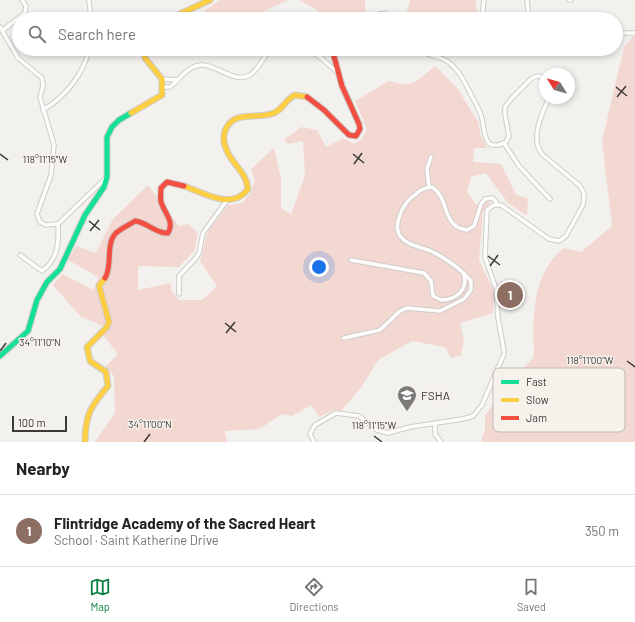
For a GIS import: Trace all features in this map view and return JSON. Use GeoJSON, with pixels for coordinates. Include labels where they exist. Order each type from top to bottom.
{"type":"FeatureCollection","features":[{"type":"Feature","properties":{"kind":"street"},"geometry":{"type":"LineString","coordinates":[[22,0],[26,6],[25,12]]}},
{"type":"Feature","properties":{"kind":"street"},"geometry":{"type":"LineString","coordinates":[[89,0],[90,12]]}},
{"type":"Feature","properties":{"kind":"street"},"geometry":{"type":"LineString","coordinates":[[184,12],[210,0]]}},
{"type":"Feature","properties":{"kind":"street"},"geometry":{"type":"LineString","coordinates":[[483,12],[484,0]]}},
{"type":"Feature","properties":{"kind":"street"},"geometry":{"type":"LineString","coordinates":[[527,0],[528,12]]}},
{"type":"Feature","properties":{"kind":"street"},"geometry":{"type":"LineString","coordinates":[[12,22],[1,29],[12,48]]}},
{"type":"Feature","properties":{"kind":"street"},"geometry":{"type":"LineString","coordinates":[[623,33],[635,33]]}},
{"type":"Feature","properties":{"kind":"street"},"geometry":{"type":"LineString","coordinates":[[17,56],[42,78],[43,86],[40,97],[43,110],[50,126],[54,145],[51,175],[37,214],[40,222],[46,225],[58,224],[107,178]]}},
{"type":"Feature","properties":{"kind":"street"},"geometry":{"type":"LineString","coordinates":[[43,110],[50,106],[80,76],[88,56]]}},
{"type":"Feature","properties":{"kind":"street"},"geometry":{"type":"LineString","coordinates":[[0,356],[28,330],[37,300],[47,282],[60,270],[85,215],[104,187],[107,178],[107,137],[112,127],[119,120],[162,95],[162,80],[145,56]]}},
{"type":"Feature","properties":{"kind":"street"},"geometry":{"type":"LineString","coordinates":[[163,87],[170,87],[196,66],[210,67],[240,77],[245,77],[254,71],[266,56]]}},
{"type":"Feature","properties":{"kind":"street"},"geometry":{"type":"LineString","coordinates":[[318,56],[338,73]]}},
{"type":"Feature","properties":{"kind":"street"},"geometry":{"type":"LineString","coordinates":[[85,442],[85,421],[93,403],[108,386],[106,372],[90,361],[87,347],[106,328],[109,322],[99,286],[108,273],[110,248],[115,234],[135,221],[147,223],[160,232],[168,233],[171,223],[160,198],[161,188],[167,182],[178,183],[218,198],[228,199],[243,196],[248,187],[244,174],[224,147],[223,141],[227,127],[237,117],[271,113],[283,107],[293,96],[300,94],[311,100],[337,120],[349,135],[356,136],[360,129],[356,114],[344,91],[338,73],[336,56]]}},
{"type":"Feature","properties":{"kind":"street"},"geometry":{"type":"LineString","coordinates":[[433,56],[444,60],[457,70],[481,115],[485,139],[495,145],[504,143],[509,136],[505,106],[532,78],[539,76]]}},
{"type":"Feature","properties":{"kind":"street"},"geometry":{"type":"LineString","coordinates":[[162,80],[177,80]]}},
{"type":"Feature","properties":{"kind":"street"},"geometry":{"type":"LineString","coordinates":[[344,338],[380,330],[403,309],[412,307],[437,312],[467,297],[472,287],[471,281],[464,274],[440,256],[408,243],[399,234],[399,220],[404,205],[422,190],[429,187],[434,188],[440,194],[452,224],[463,230],[470,230],[474,226],[481,204],[485,199],[493,198],[498,205],[549,239],[555,241],[561,240],[566,236],[584,205],[584,193],[579,185],[543,155],[539,149],[538,124],[546,104]]}},
{"type":"Feature","properties":{"kind":"street"},"geometry":{"type":"LineString","coordinates":[[504,143],[519,166],[550,199]]}},
{"type":"Feature","properties":{"kind":"street"},"geometry":{"type":"LineString","coordinates":[[429,187],[427,169],[431,157]]}},
{"type":"Feature","properties":{"kind":"street"},"geometry":{"type":"LineString","coordinates":[[179,294],[179,276],[199,254],[203,233],[228,199]]}},
{"type":"Feature","properties":{"kind":"street"},"geometry":{"type":"LineString","coordinates":[[498,205],[489,207],[486,212],[485,258],[496,289],[498,318],[504,353],[498,368]]}},
{"type":"Feature","properties":{"kind":"street"},"geometry":{"type":"LineString","coordinates":[[20,255],[42,271],[45,269],[58,248],[58,224]]}},
{"type":"Feature","properties":{"kind":"street"},"geometry":{"type":"LineString","coordinates":[[351,260],[424,273],[431,281],[434,296],[441,300],[456,296],[463,290],[465,283],[464,274]]}},
{"type":"Feature","properties":{"kind":"street"},"geometry":{"type":"LineString","coordinates":[[314,442],[310,434],[313,427],[327,416],[336,413],[359,416],[377,430],[388,433],[410,427],[464,419],[476,414],[482,405],[493,379]]}},
{"type":"Feature","properties":{"kind":"street"},"geometry":{"type":"LineString","coordinates":[[435,423],[435,434],[441,442]]}},
{"type":"Feature","properties":{"kind":"shaded area"},"geometry":{"type":"Polygon","coordinates":[[[220,0],[288,0],[262,12],[202,12],[220,0]]]}},
{"type":"Feature","properties":{"kind":"shaded area"},"geometry":{"type":"Polygon","coordinates":[[[299,0],[365,0],[365,12],[320,12],[299,0]]]}},
{"type":"Feature","properties":{"kind":"shaded area"},"geometry":{"type":"Polygon","coordinates":[[[409,0],[476,0],[477,12],[406,12],[410,2],[409,0]]]}},
{"type":"Feature","properties":{"kind":"shaded area"},"geometry":{"type":"Polygon","coordinates":[[[635,34],[635,442],[481,442],[485,429],[485,416],[493,404],[493,432],[625,432],[625,368],[524,368],[534,357],[534,312],[536,298],[545,271],[553,259],[564,248],[581,252],[612,226],[602,141],[624,47],[635,34]]]}},
{"type":"Feature","properties":{"kind":"shaded area"},"geometry":{"type":"Polygon","coordinates":[[[435,66],[458,89],[478,122],[481,136],[487,148],[474,148],[473,162],[501,164],[516,195],[528,199],[527,216],[508,203],[486,173],[471,177],[467,192],[477,205],[487,200],[491,202],[483,212],[479,260],[494,292],[493,313],[460,323],[464,341],[461,355],[451,358],[445,347],[412,341],[378,360],[360,389],[341,411],[334,410],[319,417],[311,405],[292,416],[282,414],[259,429],[225,431],[227,442],[95,442],[115,413],[114,376],[105,367],[118,354],[103,335],[109,328],[81,317],[53,285],[62,274],[94,290],[98,277],[68,260],[76,246],[96,253],[113,219],[148,185],[179,226],[188,224],[198,233],[194,251],[179,267],[138,266],[138,290],[171,283],[171,290],[179,300],[202,300],[217,286],[200,261],[208,231],[228,205],[242,203],[250,194],[255,180],[251,169],[274,148],[281,178],[281,208],[291,214],[305,176],[303,141],[288,144],[284,140],[301,127],[317,130],[326,147],[343,138],[354,144],[361,140],[367,129],[355,101],[389,81],[404,84],[415,82],[435,66]]]}},
{"type":"Feature","properties":{"kind":"traffic: fast"},"geometry":{"type":"LineString","coordinates":[[0,356],[28,331],[37,300],[47,282],[60,269],[85,215],[104,187],[107,177],[107,137],[112,127],[119,120],[131,113]]}},
{"type":"Feature","properties":{"kind":"traffic: slow"},"geometry":{"type":"LineString","coordinates":[[184,12],[210,0]]}},
{"type":"Feature","properties":{"kind":"traffic: slow"},"geometry":{"type":"LineString","coordinates":[[131,113],[162,95],[162,79],[145,56]]}},
{"type":"Feature","properties":{"kind":"traffic: slow"},"geometry":{"type":"LineString","coordinates":[[184,186],[209,196],[226,200],[234,199],[241,195],[248,189],[246,179],[229,155],[224,143],[224,134],[229,124],[240,117],[274,113],[295,95],[307,97]]}},
{"type":"Feature","properties":{"kind":"traffic: slow"},"geometry":{"type":"LineString","coordinates":[[85,442],[86,425],[90,411],[97,399],[108,386],[106,372],[90,361],[87,347],[106,328],[109,322],[99,286],[105,278]]}},
{"type":"Feature","properties":{"kind":"traffic: jam"},"geometry":{"type":"LineString","coordinates":[[307,97],[324,110],[349,135],[356,136],[360,129],[359,124],[342,86],[334,56]]}},
{"type":"Feature","properties":{"kind":"traffic: jam"},"geometry":{"type":"LineString","coordinates":[[105,278],[109,267],[111,243],[116,233],[135,221],[144,223],[159,232],[168,233],[170,229],[170,221],[162,206],[161,188],[167,182],[184,186]]}},
{"type":"Feature","properties":{"kind":"place","name":"Flintridge Academy of the Sacred Heart"},"geometry":{"type":"Point","coordinates":[510,295]}},
{"type":"Feature","properties":{"kind":"place","name":"FSHA"},"geometry":{"type":"Point","coordinates":[407,412]}}]}
